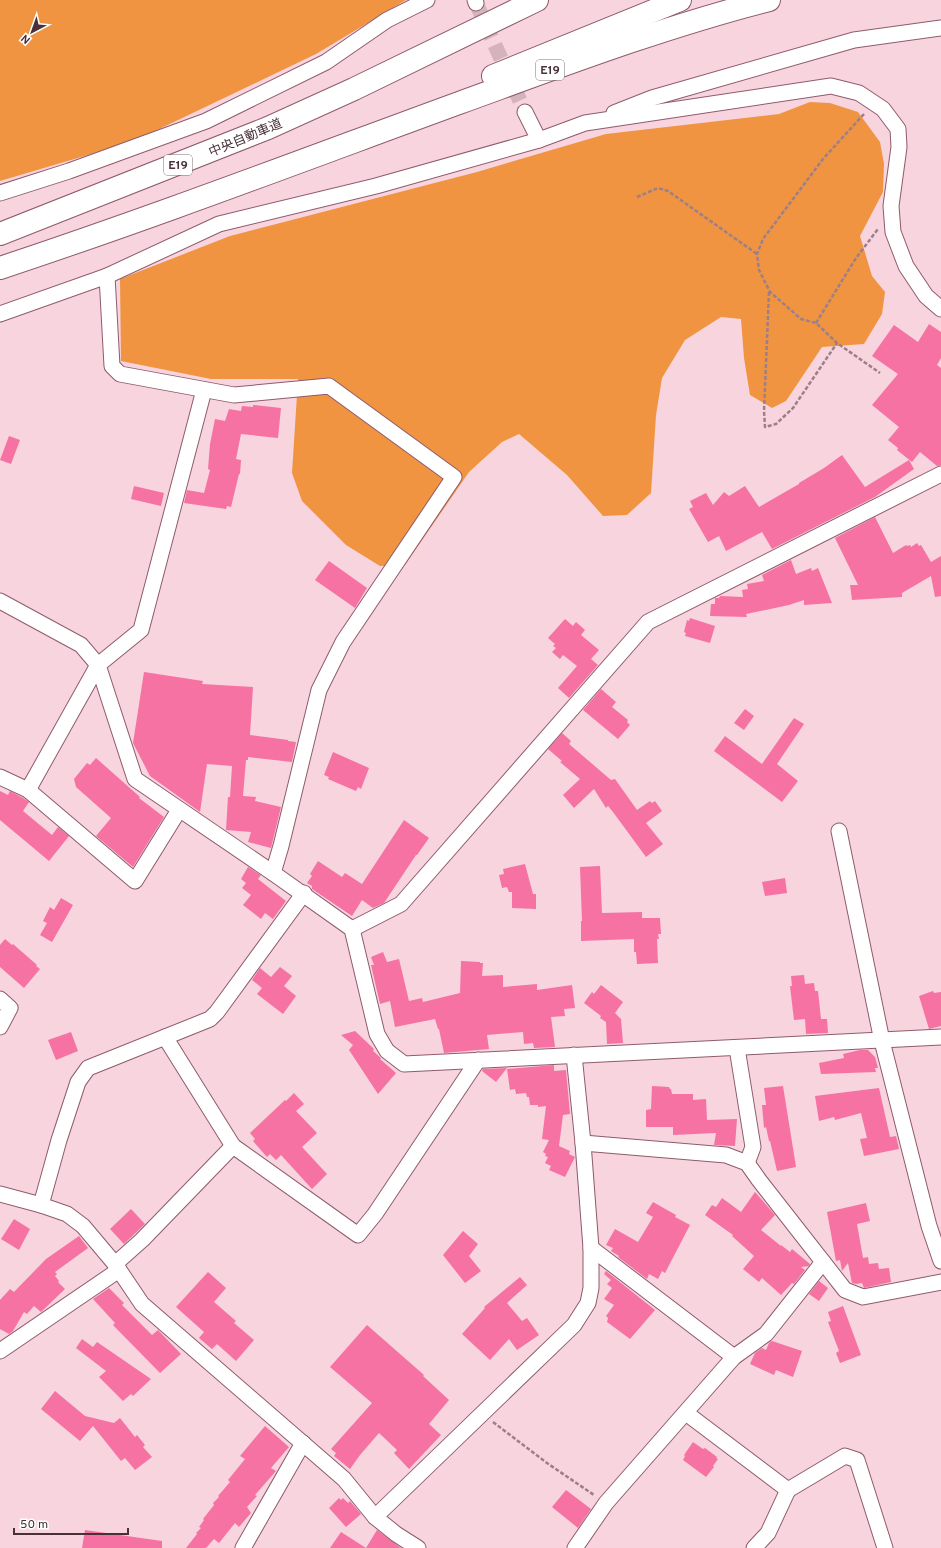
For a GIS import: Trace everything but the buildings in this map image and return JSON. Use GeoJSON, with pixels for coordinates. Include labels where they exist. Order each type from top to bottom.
{"type":"FeatureCollection","features":[{"type":"Feature","properties":{"kind":"highway"},"geometry":{"type":"LineString","coordinates":[[354,89],[511,0]]}},
{"type":"Feature","properties":{"kind":"highway"},"geometry":{"type":"LineString","coordinates":[[354,89],[537,0]]}},
{"type":"Feature","properties":{"kind":"highway","name":"E19"},"geometry":{"type":"LineString","coordinates":[[334,149],[472,84],[680,0]]}},
{"type":"Feature","properties":{"kind":"highway","name":"E19"},"geometry":{"type":"LineString","coordinates":[[0,268],[219,192],[621,44],[720,12],[769,0]]}},
{"type":"Feature","properties":{"kind":"highway","name":"中央自動車道"},"geometry":{"type":"LineString","coordinates":[[0,234],[214,151],[354,89]]}},
{"type":"Feature","properties":{"kind":"street"},"geometry":{"type":"LineString","coordinates":[[0,193],[70,171],[206,121],[326,62],[387,20],[427,0]]}},
{"type":"Feature","properties":{"kind":"street"},"geometry":{"type":"LineString","coordinates":[[0,314],[106,276],[219,224],[376,186],[539,140],[652,98],[854,40],[941,28]]}},
{"type":"Feature","properties":{"kind":"street"},"geometry":{"type":"LineString","coordinates":[[585,123],[831,86],[859,93],[883,109],[898,129],[900,147],[891,206],[893,232],[906,266],[926,296],[941,309]]}},
{"type":"Feature","properties":{"kind":"street"},"geometry":{"type":"LineString","coordinates":[[525,112],[539,140]]}},
{"type":"Feature","properties":{"kind":"street"},"geometry":{"type":"LineString","coordinates":[[106,276],[112,366],[120,374],[234,396],[329,386],[454,477],[343,642],[319,690],[273,873]]}},
{"type":"Feature","properties":{"kind":"street"},"geometry":{"type":"LineString","coordinates":[[28,790],[98,665],[141,630],[204,390]]}},
{"type":"Feature","properties":{"kind":"street"},"geometry":{"type":"LineString","coordinates":[[352,929],[401,904],[648,622],[941,474]]}},
{"type":"Feature","properties":{"kind":"street"},"geometry":{"type":"LineString","coordinates":[[0,601],[81,645],[98,665],[136,779],[179,810],[304,894],[352,929],[377,1034],[387,1051],[404,1064],[941,1037]]}},
{"type":"Feature","properties":{"kind":"street"},"geometry":{"type":"LineString","coordinates":[[0,777],[28,790],[135,881],[179,810]]}},
{"type":"Feature","properties":{"kind":"street"},"geometry":{"type":"LineString","coordinates":[[839,831],[882,1041],[928,1226],[941,1261]]}},
{"type":"Feature","properties":{"kind":"street"},"geometry":{"type":"LineString","coordinates":[[41,1205],[59,1140],[78,1082],[88,1068],[210,1019],[218,1012],[304,894]]}},
{"type":"Feature","properties":{"kind":"street"},"geometry":{"type":"LineString","coordinates":[[0,999],[10,1008],[0,1027]]}},
{"type":"Feature","properties":{"kind":"street"},"geometry":{"type":"LineString","coordinates":[[165,1037],[233,1146],[358,1235],[375,1214],[478,1060]]}},
{"type":"Feature","properties":{"kind":"street"},"geometry":{"type":"LineString","coordinates":[[738,1048],[753,1147],[747,1164]]}},
{"type":"Feature","properties":{"kind":"street"},"geometry":{"type":"LineString","coordinates":[[375,1517],[574,1325],[588,1303],[592,1288],[591,1248],[583,1143],[574,1055]]}},
{"type":"Feature","properties":{"kind":"street"},"geometry":{"type":"LineString","coordinates":[[583,1143],[726,1155],[747,1164],[845,1290],[863,1297],[941,1282]]}},
{"type":"Feature","properties":{"kind":"street"},"geometry":{"type":"LineString","coordinates":[[0,1351],[117,1267],[233,1146]]}},
{"type":"Feature","properties":{"kind":"street"},"geometry":{"type":"LineString","coordinates":[[0,1194],[67,1214],[83,1226],[117,1267],[142,1304],[344,1479],[375,1517],[396,1534],[418,1548]]}},
{"type":"Feature","properties":{"kind":"street"},"geometry":{"type":"LineString","coordinates":[[591,1248],[734,1357]]}},
{"type":"Feature","properties":{"kind":"street"},"geometry":{"type":"LineString","coordinates":[[576,1548],[606,1504],[734,1357],[766,1334],[823,1262]]}},
{"type":"Feature","properties":{"kind":"street"},"geometry":{"type":"LineString","coordinates":[[686,1412],[788,1490]]}},
{"type":"Feature","properties":{"kind":"street"},"geometry":{"type":"LineString","coordinates":[[243,1548],[303,1443]]}},
{"type":"Feature","properties":{"kind":"street"},"geometry":{"type":"LineString","coordinates":[[754,1548],[768,1532],[788,1490],[845,1456],[857,1460],[884,1548]]}},
{"type":"Feature","properties":{"kind":"path"},"geometry":{"type":"LineString","coordinates":[[873,103],[823,159],[762,239],[757,254],[759,270],[770,292],[801,319],[816,324],[837,344],[880,373]]}},
{"type":"Feature","properties":{"kind":"path"},"geometry":{"type":"LineString","coordinates":[[637,197],[658,188],[668,191],[757,254]]}},
{"type":"Feature","properties":{"kind":"path"},"geometry":{"type":"LineString","coordinates":[[816,324],[856,258],[892,215]]}},
{"type":"Feature","properties":{"kind":"path"},"geometry":{"type":"LineString","coordinates":[[770,292],[764,411],[765,427],[776,424],[793,408],[837,344]]}},
{"type":"Feature","properties":{"kind":"path"},"geometry":{"type":"LineString","coordinates":[[483,1413],[547,1463],[606,1504]]}},
{"type":"Feature","properties":{"kind":"shaded area"},"geometry":{"type":"Polygon","coordinates":[[[0,0],[406,0],[316,54],[153,132],[108,149],[0,181],[0,0]]]}},
{"type":"Feature","properties":{"kind":"shaded area"},"geometry":{"type":"Polygon","coordinates":[[[810,102],[830,103],[858,112],[880,142],[884,164],[883,192],[860,236],[872,276],[885,292],[882,314],[864,344],[822,347],[786,401],[772,408],[750,395],[744,358],[741,319],[721,317],[685,340],[662,378],[656,415],[651,493],[627,515],[603,516],[567,475],[519,434],[502,442],[469,472],[405,565],[380,566],[346,545],[302,501],[292,473],[298,379],[211,379],[121,361],[120,279],[230,236],[477,172],[606,134],[779,114],[810,102]]]}},
{"type":"Feature","properties":{"kind":"tunnel"},"geometry":{"type":"LineString","coordinates":[[476,3],[525,112]]}}]}
